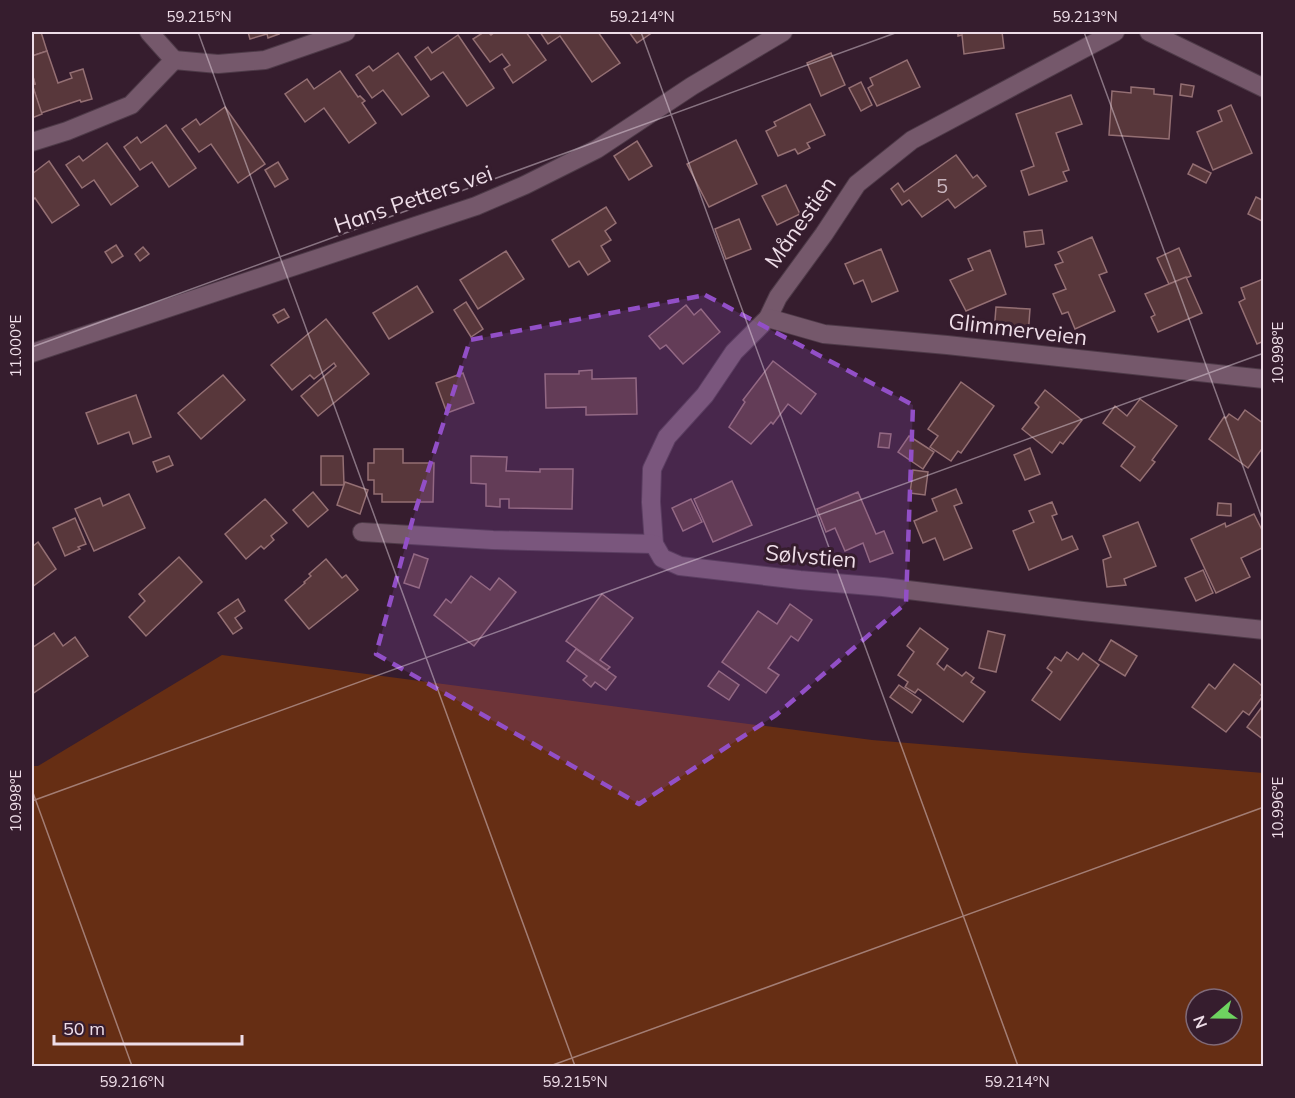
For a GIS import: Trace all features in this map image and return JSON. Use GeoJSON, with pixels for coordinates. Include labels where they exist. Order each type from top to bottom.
{"type":"FeatureCollection","features":[{"type":"Feature","properties":{"kind":"street"},"geometry":{"type":"LineString","coordinates":[[149,32],[174,60],[218,64],[265,60],[346,32]]}},
{"type":"Feature","properties":{"kind":"street","name":"Hans Petters vei"},"geometry":{"type":"LineString","coordinates":[[32,353],[476,206],[525,185],[597,148],[692,86],[783,32]]}},
{"type":"Feature","properties":{"kind":"street","name":"Månestien"},"geometry":{"type":"LineString","coordinates":[[654,544],[651,502],[652,469],[667,437],[705,394],[734,352],[768,318],[778,297],[824,234],[857,183],[912,140],[1115,32]]}},
{"type":"Feature","properties":{"kind":"street"},"geometry":{"type":"LineString","coordinates":[[1149,32],[1263,88]]}},
{"type":"Feature","properties":{"kind":"street"},"geometry":{"type":"LineString","coordinates":[[32,142],[67,131],[131,105],[174,60]]}},
{"type":"Feature","properties":{"kind":"street","name":"Glimmerveien"},"geometry":{"type":"LineString","coordinates":[[768,318],[824,334],[1263,379]]}},
{"type":"Feature","properties":{"kind":"street"},"geometry":{"type":"LineString","coordinates":[[362,532],[493,540],[654,544]]}},
{"type":"Feature","properties":{"kind":"street","name":"Sølvstien"},"geometry":{"type":"LineString","coordinates":[[654,544],[663,558],[680,566],[1263,630]]}},
{"type":"Feature","properties":{"kind":"highlighted area"},"geometry":{"type":"Polygon","coordinates":[[[705,295],[913,405],[906,603],[776,715],[639,804],[376,654],[413,518],[470,340],[705,295]]]}},
{"type":"Feature","properties":{"kind":"shaded area"},"geometry":{"type":"Polygon","coordinates":[[[222,655],[872,740],[1263,773],[1263,1066],[32,1066],[32,766],[38,766],[222,655]]]}},
{"type":"Feature","properties":{"kind":"building"},"geometry":{"type":"Polygon","coordinates":[[[32,32],[41,32],[47,51],[32,56],[32,32]]]}},
{"type":"Feature","properties":{"kind":"building"},"geometry":{"type":"Polygon","coordinates":[[[248,32],[278,32],[279,34],[268,38],[267,34],[250,39],[248,32]]]}},
{"type":"Feature","properties":{"kind":"building"},"geometry":{"type":"Polygon","coordinates":[[[484,32],[491,35],[495,32],[526,32],[546,60],[513,83],[504,69],[510,65],[502,54],[490,62],[473,39],[484,32]]]}},
{"type":"Feature","properties":{"kind":"building"},"geometry":{"type":"Polygon","coordinates":[[[540,32],[598,32],[620,63],[592,82],[560,36],[548,44],[540,32]]]}},
{"type":"Feature","properties":{"kind":"building"},"geometry":{"type":"Polygon","coordinates":[[[629,32],[653,32],[637,43],[629,32]]]}},
{"type":"Feature","properties":{"kind":"building"},"geometry":{"type":"Polygon","coordinates":[[[958,32],[1002,32],[1004,48],[964,54],[962,35],[958,36],[958,32]]]}},
{"type":"Feature","properties":{"kind":"building"},"geometry":{"type":"Polygon","coordinates":[[[458,35],[494,88],[467,106],[443,72],[431,80],[415,57],[428,47],[432,53],[458,35]]]}},
{"type":"Feature","properties":{"kind":"building"},"geometry":{"type":"Polygon","coordinates":[[[47,51],[58,83],[72,78],[70,73],[83,69],[92,99],[81,102],[80,100],[41,113],[32,84],[35,84],[32,73],[32,56],[47,51]]]}},
{"type":"Feature","properties":{"kind":"building"},"geometry":{"type":"Polygon","coordinates":[[[398,53],[429,96],[402,115],[383,90],[372,98],[356,75],[369,66],[373,71],[398,53]]]}},
{"type":"Feature","properties":{"kind":"building"},"geometry":{"type":"Polygon","coordinates":[[[831,53],[845,85],[821,96],[807,63],[831,53]]]}},
{"type":"Feature","properties":{"kind":"building"},"geometry":{"type":"Polygon","coordinates":[[[907,60],[920,87],[877,106],[868,88],[873,85],[870,78],[907,60]]]}},
{"type":"Feature","properties":{"kind":"building"},"geometry":{"type":"Polygon","coordinates":[[[340,71],[358,97],[360,96],[365,101],[362,103],[376,123],[349,143],[324,108],[305,122],[285,94],[307,79],[314,89],[340,71]]]}},
{"type":"Feature","properties":{"kind":"building"},"geometry":{"type":"Polygon","coordinates":[[[861,82],[872,105],[861,111],[849,88],[861,82]]]}},
{"type":"Feature","properties":{"kind":"building"},"geometry":{"type":"Polygon","coordinates":[[[32,84],[42,114],[32,118],[32,84]]]}},
{"type":"Feature","properties":{"kind":"building"},"geometry":{"type":"Polygon","coordinates":[[[1181,84],[1194,86],[1192,97],[1180,95],[1181,84]]]}},
{"type":"Feature","properties":{"kind":"building"},"geometry":{"type":"Polygon","coordinates":[[[1131,87],[1154,89],[1154,94],[1172,96],[1169,139],[1109,135],[1112,91],[1131,93],[1131,87]]]}},
{"type":"Feature","properties":{"kind":"building"},"geometry":{"type":"Polygon","coordinates":[[[1071,95],[1082,124],[1056,133],[1069,170],[1063,172],[1067,181],[1029,195],[1021,171],[1034,166],[1016,114],[1071,95]]]}},
{"type":"Feature","properties":{"kind":"building"},"geometry":{"type":"Polygon","coordinates":[[[810,104],[825,135],[807,143],[810,148],[798,154],[795,149],[778,156],[766,131],[776,126],[774,122],[810,104]]]}},
{"type":"Feature","properties":{"kind":"building"},"geometry":{"type":"Polygon","coordinates":[[[1231,105],[1252,153],[1213,170],[1197,132],[1222,121],[1218,111],[1231,105]]]}},
{"type":"Feature","properties":{"kind":"building"},"geometry":{"type":"Polygon","coordinates":[[[225,107],[265,164],[238,183],[211,144],[199,152],[182,129],[196,119],[200,125],[225,107]]]}},
{"type":"Feature","properties":{"kind":"building"},"geometry":{"type":"Polygon","coordinates":[[[166,125],[196,168],[169,187],[152,162],[140,170],[124,147],[137,137],[141,143],[166,125]]]}},
{"type":"Feature","properties":{"kind":"building"},"geometry":{"type":"Polygon","coordinates":[[[736,140],[757,184],[709,207],[687,164],[736,140]]]}},
{"type":"Feature","properties":{"kind":"building"},"geometry":{"type":"Polygon","coordinates":[[[637,141],[652,166],[629,180],[614,156],[637,141]]]}},
{"type":"Feature","properties":{"kind":"building"},"geometry":{"type":"Polygon","coordinates":[[[107,143],[138,186],[111,205],[94,180],[82,188],[66,165],[79,156],[83,161],[107,143]]]}},
{"type":"Feature","properties":{"kind":"building"},"geometry":{"type":"Polygon","coordinates":[[[956,155],[973,178],[977,175],[986,186],[955,208],[948,199],[922,217],[909,200],[902,205],[891,189],[898,183],[904,192],[956,155]]]}},
{"type":"Feature","properties":{"kind":"building"},"geometry":{"type":"Polygon","coordinates":[[[49,161],[79,205],[52,223],[35,198],[32,201],[32,174],[49,161]]]}},
{"type":"Feature","properties":{"kind":"building"},"geometry":{"type":"Polygon","coordinates":[[[278,162],[288,179],[275,187],[265,170],[278,162]]]}},
{"type":"Feature","properties":{"kind":"building"},"geometry":{"type":"Polygon","coordinates":[[[1193,164],[1211,173],[1206,183],[1188,174],[1193,164]]]}},
{"type":"Feature","properties":{"kind":"building"},"geometry":{"type":"Polygon","coordinates":[[[786,185],[800,214],[777,225],[762,196],[786,185]]]}},
{"type":"Feature","properties":{"kind":"building"},"geometry":{"type":"Polygon","coordinates":[[[1256,197],[1264,201],[1262,221],[1248,214],[1256,197]]]}},
{"type":"Feature","properties":{"kind":"building"},"geometry":{"type":"Polygon","coordinates":[[[606,207],[616,223],[605,231],[611,240],[601,246],[610,261],[588,275],[579,261],[569,267],[552,240],[606,207]]]}},
{"type":"Feature","properties":{"kind":"building"},"geometry":{"type":"Polygon","coordinates":[[[739,219],[751,249],[726,259],[715,229],[739,219]]]}},
{"type":"Feature","properties":{"kind":"building"},"geometry":{"type":"Polygon","coordinates":[[[1042,230],[1044,244],[1026,247],[1024,232],[1042,230]]]}},
{"type":"Feature","properties":{"kind":"building"},"geometry":{"type":"Polygon","coordinates":[[[1092,237],[1107,272],[1099,275],[1115,311],[1075,329],[1068,312],[1062,314],[1053,294],[1066,289],[1055,265],[1063,262],[1058,252],[1092,237]]]}},
{"type":"Feature","properties":{"kind":"building"},"geometry":{"type":"Polygon","coordinates":[[[116,245],[123,256],[112,263],[105,252],[116,245]]]}},
{"type":"Feature","properties":{"kind":"building"},"geometry":{"type":"Polygon","coordinates":[[[143,247],[149,254],[140,261],[135,254],[143,247]]]}},
{"type":"Feature","properties":{"kind":"building"},"geometry":{"type":"Polygon","coordinates":[[[1179,248],[1191,276],[1169,284],[1157,258],[1179,248]]]}},
{"type":"Feature","properties":{"kind":"building"},"geometry":{"type":"Polygon","coordinates":[[[881,249],[898,291],[872,302],[863,280],[854,284],[845,264],[881,249]]]}},
{"type":"Feature","properties":{"kind":"building"},"geometry":{"type":"Polygon","coordinates":[[[990,250],[1006,294],[966,311],[950,280],[973,270],[968,259],[990,250]]]}},
{"type":"Feature","properties":{"kind":"building"},"geometry":{"type":"Polygon","coordinates":[[[506,251],[524,279],[478,309],[460,280],[506,251]]]}},
{"type":"Feature","properties":{"kind":"building"},"geometry":{"type":"Polygon","coordinates":[[[1186,277],[1202,313],[1158,332],[1151,317],[1155,315],[1145,294],[1186,277]]]}},
{"type":"Feature","properties":{"kind":"building"},"geometry":{"type":"Polygon","coordinates":[[[1263,279],[1264,341],[1257,344],[1239,302],[1245,299],[1241,288],[1263,279]]]}},
{"type":"Feature","properties":{"kind":"building"},"geometry":{"type":"Polygon","coordinates":[[[417,286],[433,312],[389,339],[373,313],[417,286]]]}},
{"type":"Feature","properties":{"kind":"building"},"geometry":{"type":"Polygon","coordinates":[[[466,302],[483,329],[471,337],[454,310],[466,302]]]}},
{"type":"Feature","properties":{"kind":"building"},"geometry":{"type":"Polygon","coordinates":[[[686,305],[694,315],[701,309],[720,332],[683,364],[666,345],[660,349],[649,336],[686,305]]]}},
{"type":"Feature","properties":{"kind":"building"},"geometry":{"type":"Polygon","coordinates":[[[996,307],[1030,309],[1028,336],[994,333],[996,307]]]}},
{"type":"Feature","properties":{"kind":"building"},"geometry":{"type":"Polygon","coordinates":[[[284,309],[289,317],[278,323],[273,315],[284,309]]]}},
{"type":"Feature","properties":{"kind":"building"},"geometry":{"type":"Polygon","coordinates":[[[326,319],[369,374],[318,416],[301,396],[336,366],[334,363],[314,379],[310,375],[292,390],[271,365],[326,319]]]}},
{"type":"Feature","properties":{"kind":"building"},"geometry":{"type":"Polygon","coordinates":[[[773,361],[816,394],[801,414],[788,404],[773,424],[771,422],[751,444],[729,427],[745,402],[743,400],[773,361]]]}},
{"type":"Feature","properties":{"kind":"building"},"geometry":{"type":"Polygon","coordinates":[[[592,370],[592,379],[636,378],[637,414],[586,415],[586,407],[546,408],[545,374],[579,374],[579,371],[592,370]]]}},
{"type":"Feature","properties":{"kind":"building"},"geometry":{"type":"Polygon","coordinates":[[[463,373],[474,403],[447,413],[436,383],[463,373]]]}},
{"type":"Feature","properties":{"kind":"building"},"geometry":{"type":"Polygon","coordinates":[[[223,375],[245,400],[201,439],[178,413],[223,375]]]}},
{"type":"Feature","properties":{"kind":"building"},"geometry":{"type":"Polygon","coordinates":[[[961,382],[994,406],[961,453],[958,451],[951,461],[930,447],[938,436],[928,429],[961,382]]]}},
{"type":"Feature","properties":{"kind":"building"},"geometry":{"type":"Polygon","coordinates":[[[1045,390],[1082,420],[1063,444],[1060,442],[1052,453],[1022,429],[1039,407],[1035,403],[1045,390]]]}},
{"type":"Feature","properties":{"kind":"building"},"geometry":{"type":"Polygon","coordinates":[[[136,395],[151,437],[133,444],[129,432],[98,444],[86,413],[136,395]]]}},
{"type":"Feature","properties":{"kind":"building"},"geometry":{"type":"Polygon","coordinates":[[[1140,399],[1177,426],[1152,460],[1155,462],[1140,481],[1121,466],[1135,447],[1103,423],[1115,406],[1127,416],[1140,399]]]}},
{"type":"Feature","properties":{"kind":"building"},"geometry":{"type":"Polygon","coordinates":[[[1245,410],[1264,424],[1264,446],[1248,468],[1209,439],[1224,417],[1226,418],[1229,414],[1238,420],[1245,410]]]}},
{"type":"Feature","properties":{"kind":"building"},"geometry":{"type":"Polygon","coordinates":[[[880,433],[891,434],[889,448],[878,447],[880,433]]]}},
{"type":"Feature","properties":{"kind":"building"},"geometry":{"type":"Polygon","coordinates":[[[909,436],[934,452],[923,469],[898,452],[909,436]]]}},
{"type":"Feature","properties":{"kind":"building"},"geometry":{"type":"Polygon","coordinates":[[[1030,448],[1040,474],[1025,480],[1014,455],[1030,448]]]}},
{"type":"Feature","properties":{"kind":"building"},"geometry":{"type":"Polygon","coordinates":[[[374,449],[403,449],[403,463],[434,463],[433,502],[382,502],[382,494],[374,494],[374,480],[368,480],[368,463],[374,463],[374,449]]]}},
{"type":"Feature","properties":{"kind":"building"},"geometry":{"type":"Polygon","coordinates":[[[169,456],[173,465],[157,472],[153,462],[169,456]]]}},
{"type":"Feature","properties":{"kind":"building"},"geometry":{"type":"Polygon","coordinates":[[[321,456],[343,456],[344,485],[321,485],[321,456]]]}},
{"type":"Feature","properties":{"kind":"building"},"geometry":{"type":"Polygon","coordinates":[[[471,456],[507,457],[506,471],[540,472],[540,469],[573,469],[572,509],[509,508],[509,499],[500,499],[500,507],[486,506],[486,484],[471,483],[471,456]]]}},
{"type":"Feature","properties":{"kind":"building"},"geometry":{"type":"Polygon","coordinates":[[[913,470],[928,472],[925,495],[910,493],[913,470]]]}},
{"type":"Feature","properties":{"kind":"building"},"geometry":{"type":"Polygon","coordinates":[[[732,481],[752,525],[713,542],[694,499],[732,481]]]}},
{"type":"Feature","properties":{"kind":"building"},"geometry":{"type":"Polygon","coordinates":[[[345,482],[368,490],[360,514],[337,505],[345,482]]]}},
{"type":"Feature","properties":{"kind":"building"},"geometry":{"type":"Polygon","coordinates":[[[956,489],[962,503],[954,506],[972,548],[944,560],[935,538],[923,543],[914,521],[937,511],[932,499],[956,489]]]}},
{"type":"Feature","properties":{"kind":"building"},"geometry":{"type":"Polygon","coordinates":[[[313,492],[328,510],[308,527],[293,510],[313,492]]]}},
{"type":"Feature","properties":{"kind":"building"},"geometry":{"type":"Polygon","coordinates":[[[858,492],[876,534],[884,531],[893,553],[870,562],[863,543],[845,551],[835,528],[826,532],[817,509],[858,492]]]}},
{"type":"Feature","properties":{"kind":"building"},"geometry":{"type":"Polygon","coordinates":[[[129,494],[145,528],[94,551],[75,509],[100,498],[103,506],[129,494]]]}},
{"type":"Feature","properties":{"kind":"building"},"geometry":{"type":"Polygon","coordinates":[[[265,499],[287,523],[271,536],[274,540],[264,549],[261,546],[246,559],[225,534],[265,499]]]}},
{"type":"Feature","properties":{"kind":"building"},"geometry":{"type":"Polygon","coordinates":[[[691,499],[702,522],[683,531],[672,508],[691,499]]]}},
{"type":"Feature","properties":{"kind":"building"},"geometry":{"type":"Polygon","coordinates":[[[1052,502],[1057,514],[1052,516],[1062,540],[1072,536],[1078,549],[1029,570],[1013,531],[1034,522],[1029,511],[1052,502]]]}},
{"type":"Feature","properties":{"kind":"building"},"geometry":{"type":"Polygon","coordinates":[[[1218,503],[1231,504],[1231,516],[1217,515],[1218,503]]]}},
{"type":"Feature","properties":{"kind":"building"},"geometry":{"type":"Polygon","coordinates":[[[1254,514],[1264,534],[1264,547],[1241,558],[1250,577],[1216,593],[1191,539],[1225,523],[1226,527],[1254,514]]]}},
{"type":"Feature","properties":{"kind":"building"},"geometry":{"type":"Polygon","coordinates":[[[75,518],[86,544],[65,556],[53,528],[75,518]]]}},
{"type":"Feature","properties":{"kind":"building"},"geometry":{"type":"Polygon","coordinates":[[[1138,522],[1156,566],[1124,579],[1126,585],[1107,587],[1103,560],[1111,557],[1103,536],[1138,522]]]}},
{"type":"Feature","properties":{"kind":"building"},"geometry":{"type":"Polygon","coordinates":[[[38,542],[56,569],[32,587],[32,547],[38,542]]]}},
{"type":"Feature","properties":{"kind":"building"},"geometry":{"type":"Polygon","coordinates":[[[414,554],[428,559],[419,588],[404,583],[414,554]]]}},
{"type":"Feature","properties":{"kind":"building"},"geometry":{"type":"Polygon","coordinates":[[[179,557],[202,582],[146,636],[129,617],[145,601],[139,594],[179,557]]]}},
{"type":"Feature","properties":{"kind":"building"},"geometry":{"type":"Polygon","coordinates":[[[326,559],[342,578],[346,575],[358,590],[309,629],[285,600],[305,583],[311,576],[309,574],[326,559]]]}},
{"type":"Feature","properties":{"kind":"building"},"geometry":{"type":"Polygon","coordinates":[[[1203,570],[1213,593],[1196,601],[1185,578],[1203,570]]]}},
{"type":"Feature","properties":{"kind":"building"},"geometry":{"type":"Polygon","coordinates":[[[471,576],[490,590],[499,578],[516,592],[474,646],[434,615],[446,599],[451,603],[471,576]]]}},
{"type":"Feature","properties":{"kind":"building"},"geometry":{"type":"Polygon","coordinates":[[[602,594],[633,618],[600,660],[610,667],[607,670],[566,641],[602,594]]]}},
{"type":"Feature","properties":{"kind":"building"},"geometry":{"type":"Polygon","coordinates":[[[238,599],[245,611],[235,618],[242,628],[233,634],[218,613],[238,599]]]}},
{"type":"Feature","properties":{"kind":"building"},"geometry":{"type":"Polygon","coordinates":[[[790,604],[812,620],[798,641],[791,636],[768,668],[779,675],[766,693],[722,662],[758,611],[777,624],[790,604]]]}},
{"type":"Feature","properties":{"kind":"building"},"geometry":{"type":"Polygon","coordinates":[[[920,628],[948,649],[937,664],[944,670],[947,665],[962,676],[966,672],[974,678],[971,682],[985,692],[963,722],[918,689],[915,693],[905,687],[908,682],[898,675],[914,652],[907,646],[920,628]]]}},
{"type":"Feature","properties":{"kind":"building"},"geometry":{"type":"Polygon","coordinates":[[[988,631],[1005,635],[996,672],[979,668],[988,631]]]}},
{"type":"Feature","properties":{"kind":"building"},"geometry":{"type":"Polygon","coordinates":[[[54,633],[63,646],[75,637],[88,656],[32,694],[32,648],[54,633]]]}},
{"type":"Feature","properties":{"kind":"building"},"geometry":{"type":"Polygon","coordinates":[[[1111,640],[1137,656],[1125,676],[1099,660],[1111,640]]]}},
{"type":"Feature","properties":{"kind":"building"},"geometry":{"type":"Polygon","coordinates":[[[576,649],[616,677],[606,690],[595,682],[591,687],[583,680],[587,676],[567,661],[576,649]]]}},
{"type":"Feature","properties":{"kind":"building"},"geometry":{"type":"Polygon","coordinates":[[[1067,652],[1078,660],[1083,653],[1099,665],[1060,720],[1032,700],[1052,672],[1047,668],[1055,657],[1061,661],[1067,652]]]}},
{"type":"Feature","properties":{"kind":"building"},"geometry":{"type":"Polygon","coordinates":[[[1234,664],[1258,682],[1264,688],[1264,692],[1249,715],[1243,711],[1226,732],[1192,707],[1209,684],[1215,689],[1234,664]]]}},
{"type":"Feature","properties":{"kind":"building"},"geometry":{"type":"Polygon","coordinates":[[[719,671],[739,685],[729,700],[708,686],[719,671]]]}},
{"type":"Feature","properties":{"kind":"building"},"geometry":{"type":"Polygon","coordinates":[[[899,685],[921,700],[912,713],[890,697],[899,685]]]}},
{"type":"Feature","properties":{"kind":"building"},"geometry":{"type":"Polygon","coordinates":[[[1264,704],[1264,740],[1247,727],[1264,704]]]}}]}
